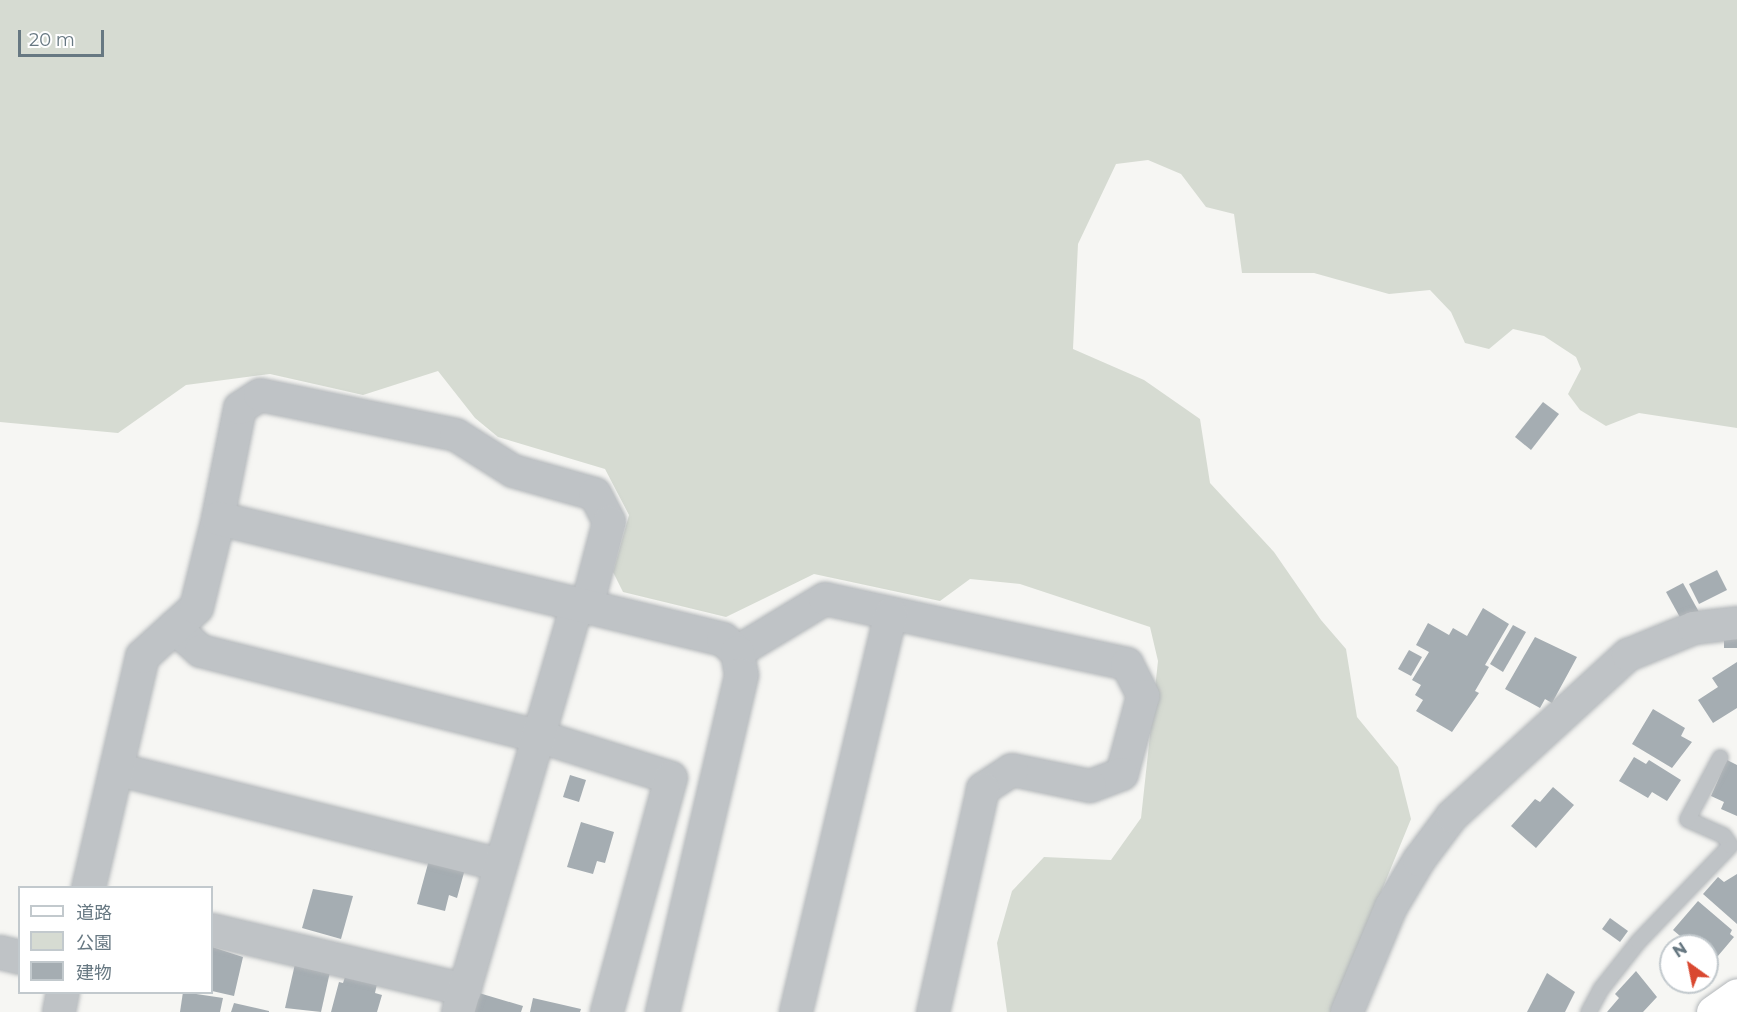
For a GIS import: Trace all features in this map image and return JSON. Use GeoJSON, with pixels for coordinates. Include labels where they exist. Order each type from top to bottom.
{"type":"FeatureCollection","features":[{"type":"Feature","properties":{"kind":"main road"},"geometry":{"type":"LineString","coordinates":[[1713,1012],[1737,995]]}},
{"type":"Feature","properties":{"kind":"street"},"geometry":{"type":"LineString","coordinates":[[88,886],[142,656],[196,607],[218,518],[240,408],[260,395],[456,435],[513,471],[595,494],[609,522],[538,736],[462,1001],[213,930]]}},
{"type":"Feature","properties":{"kind":"street"},"geometry":{"type":"LineString","coordinates":[[218,518],[723,639],[737,652],[741,675],[662,1012]]}},
{"type":"Feature","properties":{"kind":"street"},"geometry":{"type":"LineString","coordinates":[[737,652],[825,599],[1127,664],[1143,696],[1122,774],[1090,786],[1012,770],[983,789],[933,1012]]}},
{"type":"Feature","properties":{"kind":"street"},"geometry":{"type":"LineString","coordinates":[[796,1012],[891,614]]}},
{"type":"Feature","properties":{"kind":"street"},"geometry":{"type":"LineString","coordinates":[[1347,1012],[1391,907],[1419,860],[1452,816],[1628,655],[1694,628],[1737,623]]}},
{"type":"Feature","properties":{"kind":"street"},"geometry":{"type":"LineString","coordinates":[[174,627],[201,651],[538,736],[671,778],[607,1012]]}},
{"type":"Feature","properties":{"kind":"street"},"geometry":{"type":"LineString","coordinates":[[116,770],[500,865]]}},
{"type":"Feature","properties":{"kind":"street"},"geometry":{"type":"LineString","coordinates":[[0,952],[18,956]]}},
{"type":"Feature","properties":{"kind":"street"},"geometry":{"type":"LineString","coordinates":[[59,1012],[63,994]]}},
{"type":"Feature","properties":{"kind":"lane"},"geometry":{"type":"LineString","coordinates":[[1588,1012],[1601,988],[1638,941],[1730,845],[1723,835],[1687,819],[1720,757]]}},
{"type":"Feature","properties":{"kind":"green space"},"geometry":{"type":"Polygon","coordinates":[[[0,0],[1737,0],[1737,428],[1639,413],[1606,426],[1580,410],[1568,394],[1581,369],[1576,357],[1544,336],[1513,329],[1489,349],[1465,343],[1451,312],[1430,290],[1389,294],[1314,273],[1242,273],[1234,214],[1206,207],[1181,174],[1148,160],[1116,164],[1078,244],[1073,349],[1144,380],[1200,419],[1210,483],[1274,552],[1321,620],[1346,649],[1357,717],[1398,767],[1411,819],[1332,1012],[1007,1012],[997,943],[1012,891],[1044,857],[1111,860],[1141,818],[1158,661],[1150,627],[1020,584],[970,579],[940,601],[814,574],[726,617],[623,592],[613,572],[629,515],[605,469],[498,437],[475,418],[438,371],[363,395],[270,374],[186,385],[118,433],[0,422],[0,0]]]}},
{"type":"Feature","properties":{"kind":"building"},"geometry":{"type":"Polygon","coordinates":[[[1543,402],[1559,414],[1531,450],[1515,437],[1543,402]]]}},
{"type":"Feature","properties":{"kind":"building"},"geometry":{"type":"Polygon","coordinates":[[[1717,570],[1727,590],[1699,604],[1689,584],[1717,570]]]}},
{"type":"Feature","properties":{"kind":"building"},"geometry":{"type":"Polygon","coordinates":[[[1683,583],[1699,612],[1682,621],[1666,592],[1683,583]]]}},
{"type":"Feature","properties":{"kind":"building"},"geometry":{"type":"Polygon","coordinates":[[[1483,608],[1509,624],[1485,665],[1489,667],[1475,691],[1479,693],[1452,732],[1416,711],[1423,700],[1415,695],[1421,685],[1412,680],[1429,652],[1416,645],[1428,623],[1449,635],[1453,628],[1467,636],[1483,608]]]}},
{"type":"Feature","properties":{"kind":"building"},"geometry":{"type":"Polygon","coordinates":[[[1513,625],[1526,632],[1503,672],[1490,664],[1513,625]]]}},
{"type":"Feature","properties":{"kind":"building"},"geometry":{"type":"Polygon","coordinates":[[[1724,628],[1737,628],[1737,648],[1724,648],[1724,628]]]}},
{"type":"Feature","properties":{"kind":"building"},"geometry":{"type":"Polygon","coordinates":[[[1535,637],[1577,657],[1552,703],[1545,699],[1540,708],[1505,689],[1535,637]]]}},
{"type":"Feature","properties":{"kind":"building"},"geometry":{"type":"Polygon","coordinates":[[[1409,650],[1422,657],[1411,676],[1398,669],[1409,650]]]}},
{"type":"Feature","properties":{"kind":"building"},"geometry":{"type":"Polygon","coordinates":[[[1737,662],[1737,708],[1713,723],[1698,700],[1718,687],[1712,678],[1737,662]]]}},
{"type":"Feature","properties":{"kind":"building"},"geometry":{"type":"Polygon","coordinates":[[[1653,709],[1685,728],[1681,736],[1692,742],[1672,768],[1632,744],[1653,709]]]}},
{"type":"Feature","properties":{"kind":"building"},"geometry":{"type":"Polygon","coordinates":[[[1634,757],[1646,764],[1649,760],[1681,780],[1667,801],[1652,792],[1648,798],[1619,781],[1634,757]]]}},
{"type":"Feature","properties":{"kind":"building"},"geometry":{"type":"Polygon","coordinates":[[[1727,760],[1737,765],[1737,816],[1721,809],[1724,802],[1711,796],[1727,760]]]}},
{"type":"Feature","properties":{"kind":"building"},"geometry":{"type":"Polygon","coordinates":[[[570,775],[586,780],[579,802],[563,797],[570,775]]]}},
{"type":"Feature","properties":{"kind":"building"},"geometry":{"type":"Polygon","coordinates":[[[1553,787],[1574,805],[1536,848],[1511,826],[1535,799],[1540,802],[1553,787]]]}},
{"type":"Feature","properties":{"kind":"building"},"geometry":{"type":"Polygon","coordinates":[[[581,822],[614,832],[605,863],[597,861],[593,874],[567,867],[581,822]]]}},
{"type":"Feature","properties":{"kind":"building"},"geometry":{"type":"Polygon","coordinates":[[[429,860],[465,869],[457,898],[449,895],[445,911],[417,904],[429,860]]]}},
{"type":"Feature","properties":{"kind":"building"},"geometry":{"type":"Polygon","coordinates":[[[1737,874],[1737,924],[1703,894],[1718,877],[1724,882],[1737,874]]]}},
{"type":"Feature","properties":{"kind":"building"},"geometry":{"type":"Polygon","coordinates":[[[313,889],[353,896],[341,939],[302,928],[313,889]]]}},
{"type":"Feature","properties":{"kind":"building"},"geometry":{"type":"Polygon","coordinates":[[[1698,901],[1732,930],[1730,934],[1734,937],[1719,955],[1719,934],[1678,934],[1673,930],[1698,901]]]}},
{"type":"Feature","properties":{"kind":"building"},"geometry":{"type":"Polygon","coordinates":[[[1610,918],[1628,931],[1620,942],[1602,929],[1610,918]]]}},
{"type":"Feature","properties":{"kind":"building"},"geometry":{"type":"Polygon","coordinates":[[[213,947],[243,957],[234,996],[213,991],[213,947]]]}},
{"type":"Feature","properties":{"kind":"building"},"geometry":{"type":"Polygon","coordinates":[[[295,964],[330,972],[321,1012],[285,1008],[295,964]]]}},
{"type":"Feature","properties":{"kind":"building"},"geometry":{"type":"Polygon","coordinates":[[[1636,971],[1657,997],[1643,1012],[1607,1012],[1619,998],[1615,994],[1636,971]]]}},
{"type":"Feature","properties":{"kind":"building"},"geometry":{"type":"Polygon","coordinates":[[[1547,973],[1575,992],[1565,1012],[1527,1012],[1547,973]]]}},
{"type":"Feature","properties":{"kind":"building"},"geometry":{"type":"Polygon","coordinates":[[[345,977],[377,984],[375,993],[382,995],[377,1012],[331,1012],[339,982],[343,983],[345,977]]]}},
{"type":"Feature","properties":{"kind":"building"},"geometry":{"type":"Polygon","coordinates":[[[479,993],[523,1006],[521,1012],[473,1012],[479,993]]]}},
{"type":"Feature","properties":{"kind":"building"},"geometry":{"type":"Polygon","coordinates":[[[183,994],[223,998],[220,1012],[180,1012],[183,994]]]}},
{"type":"Feature","properties":{"kind":"building"},"geometry":{"type":"Polygon","coordinates":[[[533,998],[581,1009],[580,1012],[530,1012],[533,998]]]}},
{"type":"Feature","properties":{"kind":"building"},"geometry":{"type":"Polygon","coordinates":[[[234,1003],[269,1011],[269,1012],[231,1012],[234,1003]]]}}]}
